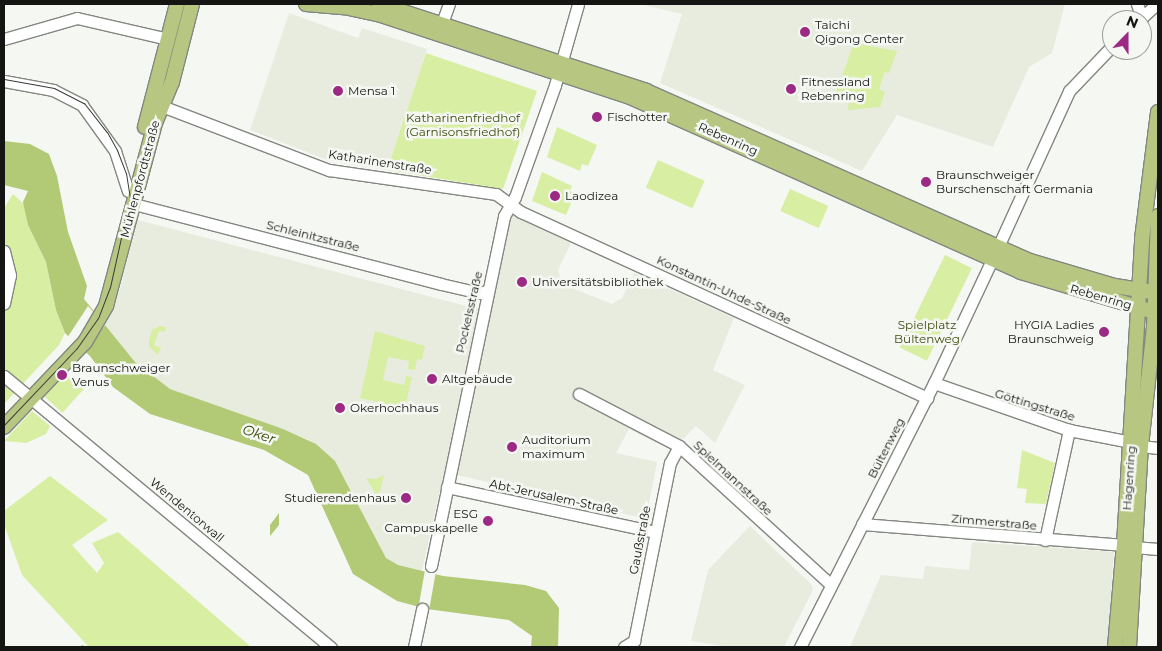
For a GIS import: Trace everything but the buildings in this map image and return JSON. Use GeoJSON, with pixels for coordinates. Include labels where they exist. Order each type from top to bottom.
{"type":"FeatureCollection","features":[{"type":"Feature","properties":{"kind":"main road","name":"Mühlenpfordtstraße"},"geometry":{"type":"LineString","coordinates":[[28,397],[75,346],[97,316],[112,288],[131,198],[177,4]]}},
{"type":"Feature","properties":{"kind":"main road","name":"Mühlenpfordtstraße"},"geometry":{"type":"LineString","coordinates":[[131,198],[172,82],[192,4]]}},
{"type":"Feature","properties":{"kind":"main road","name":"Rebenring"},"geometry":{"type":"LineString","coordinates":[[315,4],[381,15],[559,67],[690,110],[1056,284],[1157,312]]}},
{"type":"Feature","properties":{"kind":"main road","name":"Rebenring"},"geometry":{"type":"LineString","coordinates":[[379,4],[442,23],[559,67]]}},
{"type":"Feature","properties":{"kind":"main road","name":"Hagenring"},"geometry":{"type":"LineString","coordinates":[[1129,647],[1129,546],[1136,444],[1139,290],[1146,188],[1158,112]]}},
{"type":"Feature","properties":{"kind":"main road","name":"Hagenring"},"geometry":{"type":"LineString","coordinates":[[1136,444],[1157,312],[1158,216]]}},
{"type":"Feature","properties":{"kind":"main road","name":"Rebenring"},"geometry":{"type":"LineString","coordinates":[[994,254],[1157,293]]}},
{"type":"Feature","properties":{"kind":"main road"},"geometry":{"type":"LineString","coordinates":[[4,419],[28,397]]}},
{"type":"Feature","properties":{"kind":"main road"},"geometry":{"type":"LineString","coordinates":[[4,427],[28,397]]}},
{"type":"Feature","properties":{"kind":"main road","name":"Hagenring"},"geometry":{"type":"LineString","coordinates":[[1115,647],[1129,546]]}},
{"type":"Feature","properties":{"kind":"street"},"geometry":{"type":"LineString","coordinates":[[442,23],[449,4]]}},
{"type":"Feature","properties":{"kind":"street","name":"Pockelsstraße"},"geometry":{"type":"LineString","coordinates":[[431,566],[486,291],[504,216],[511,203],[559,67],[578,4]]}},
{"type":"Feature","properties":{"kind":"street"},"geometry":{"type":"LineString","coordinates":[[4,39],[77,18],[168,39]]}},
{"type":"Feature","properties":{"kind":"street","name":"Bültenweg"},"geometry":{"type":"LineString","coordinates":[[800,647],[830,584],[927,398],[1069,91],[1102,56]]}},
{"type":"Feature","properties":{"kind":"street"},"geometry":{"type":"LineString","coordinates":[[4,81],[53,90],[82,105],[115,151],[131,198]]}},
{"type":"Feature","properties":{"kind":"street","name":"Katharinenstraße"},"geometry":{"type":"LineString","coordinates":[[162,106],[329,170],[496,194],[511,203]]}},
{"type":"Feature","properties":{"kind":"street","name":"Schleinitzstraße"},"geometry":{"type":"LineString","coordinates":[[131,198],[441,284],[480,293],[486,291]]}},
{"type":"Feature","properties":{"kind":"street","name":"Konstantin-Uhde-Straße"},"geometry":{"type":"LineString","coordinates":[[511,203],[521,212],[927,398]]}},
{"type":"Feature","properties":{"kind":"street"},"geometry":{"type":"LineString","coordinates":[[4,251],[10,275],[4,303]]}},
{"type":"Feature","properties":{"kind":"street","name":"Wendentorwall"},"geometry":{"type":"LineString","coordinates":[[4,376],[330,647]]}},
{"type":"Feature","properties":{"kind":"street","name":"Göttingstraße"},"geometry":{"type":"LineString","coordinates":[[934,383],[1069,430],[1158,448]]}},
{"type":"Feature","properties":{"kind":"street","name":"Spielmannstraße"},"geometry":{"type":"LineString","coordinates":[[579,394],[679,446],[830,584]]}},
{"type":"Feature","properties":{"kind":"street"},"geometry":{"type":"LineString","coordinates":[[1045,540],[1069,430]]}},
{"type":"Feature","properties":{"kind":"street","name":"Gaußstraße"},"geometry":{"type":"LineString","coordinates":[[632,645],[670,463],[679,446]]}},
{"type":"Feature","properties":{"kind":"street","name":"Abt-Jerusalem-Straße"},"geometry":{"type":"LineString","coordinates":[[447,487],[655,532]]}},
{"type":"Feature","properties":{"kind":"street","name":"Zimmerstraße"},"geometry":{"type":"LineString","coordinates":[[862,524],[1158,549]]}},
{"type":"Feature","properties":{"kind":"street"},"geometry":{"type":"LineString","coordinates":[[414,647],[422,609]]}},
{"type":"Feature","properties":{"kind":"shaded area"},"geometry":{"type":"Polygon","coordinates":[[[639,4],[1065,4],[1052,53],[1029,67],[993,147],[897,115],[862,171],[660,83],[682,14],[639,4]]]}},
{"type":"Feature","properties":{"kind":"shaded area","name":"Mensa 1"},"geometry":{"type":"Polygon","coordinates":[[[289,13],[358,38],[362,28],[427,49],[387,170],[330,161],[250,130],[289,13]]]}},
{"type":"Feature","properties":{"kind":"shaded area"},"geometry":{"type":"Polygon","coordinates":[[[510,214],[571,243],[558,270],[562,284],[612,304],[622,298],[634,273],[734,318],[713,370],[745,385],[715,443],[696,426],[683,439],[661,445],[629,429],[616,453],[657,462],[646,519],[444,472],[422,571],[398,565],[386,558],[335,461],[307,439],[170,389],[135,362],[105,325],[119,293],[138,220],[489,312],[510,214]]]}},
{"type":"Feature","properties":{"kind":"shaded area"},"geometry":{"type":"Polygon","coordinates":[[[750,526],[811,584],[813,590],[784,647],[729,647],[691,641],[708,570],[750,526]]]}},
{"type":"Feature","properties":{"kind":"shaded area"},"geometry":{"type":"Polygon","coordinates":[[[972,542],[1114,552],[1107,647],[850,647],[881,575],[923,579],[925,566],[969,570],[972,542]]]}},
{"type":"Feature","properties":{"kind":"green space"},"geometry":{"type":"Polygon","coordinates":[[[854,43],[897,51],[889,73],[885,72],[879,89],[885,92],[880,107],[848,110],[849,101],[835,95],[854,43]]]}},
{"type":"Feature","properties":{"kind":"green space","name":"Katharinenfriedhof (Garnisonsfriedhof)"},"geometry":{"type":"Polygon","coordinates":[[[426,53],[537,91],[503,189],[387,170],[426,53]]]}},
{"type":"Feature","properties":{"kind":"green space"},"geometry":{"type":"Polygon","coordinates":[[[557,127],[597,145],[588,166],[582,164],[580,171],[547,157],[557,127]]]}},
{"type":"Feature","properties":{"kind":"green space"},"geometry":{"type":"Polygon","coordinates":[[[658,160],[705,181],[692,208],[646,187],[658,160]]]}},
{"type":"Feature","properties":{"kind":"green space"},"geometry":{"type":"Polygon","coordinates":[[[542,172],[572,186],[570,191],[575,194],[566,215],[532,201],[542,172]]]}},
{"type":"Feature","properties":{"kind":"green space"},"geometry":{"type":"Polygon","coordinates":[[[790,189],[828,206],[819,228],[780,211],[790,189]]]}},
{"type":"Feature","properties":{"kind":"green space"},"geometry":{"type":"Polygon","coordinates":[[[13,194],[25,205],[28,225],[46,262],[56,310],[65,333],[59,345],[4,404],[4,208],[13,194]]]}},
{"type":"Feature","properties":{"kind":"green space","name":"Spielplatz Bültenweg"},"geometry":{"type":"Polygon","coordinates":[[[945,255],[972,268],[927,361],[900,348],[945,255]]]}},
{"type":"Feature","properties":{"kind":"green space"},"geometry":{"type":"Polygon","coordinates":[[[159,326],[166,327],[165,332],[159,331],[154,345],[161,348],[158,355],[149,347],[149,340],[152,330],[159,326]]]}},
{"type":"Feature","properties":{"kind":"green space"},"geometry":{"type":"Polygon","coordinates":[[[375,331],[425,346],[422,360],[417,359],[415,370],[408,369],[409,361],[388,357],[383,380],[404,385],[406,376],[412,377],[405,408],[360,398],[375,331]]]}},
{"type":"Feature","properties":{"kind":"green space"},"geometry":{"type":"Polygon","coordinates":[[[66,373],[84,389],[62,413],[45,397],[66,373]]]}},
{"type":"Feature","properties":{"kind":"green space"},"geometry":{"type":"Polygon","coordinates":[[[32,411],[50,426],[46,434],[26,443],[4,441],[32,411]]]}},
{"type":"Feature","properties":{"kind":"green space"},"geometry":{"type":"Polygon","coordinates":[[[1022,450],[1055,463],[1046,504],[1025,503],[1027,489],[1017,488],[1022,450]]]}},
{"type":"Feature","properties":{"kind":"green space"},"geometry":{"type":"Polygon","coordinates":[[[384,475],[377,504],[376,494],[366,478],[376,479],[384,475]]]}},
{"type":"Feature","properties":{"kind":"green space"},"geometry":{"type":"Polygon","coordinates":[[[50,476],[108,520],[72,545],[97,573],[104,563],[92,543],[118,532],[251,647],[89,647],[22,575],[4,524],[4,511],[50,476]]]}},
{"type":"Feature","properties":{"kind":"water","name":"Oker"},"geometry":{"type":"Polygon","coordinates":[[[4,141],[30,144],[49,154],[57,176],[68,232],[87,286],[84,299],[135,362],[170,389],[283,429],[316,444],[335,461],[386,558],[398,565],[443,576],[525,585],[546,591],[559,608],[558,647],[531,647],[532,636],[509,620],[427,609],[397,601],[353,574],[308,475],[264,450],[150,414],[113,387],[90,356],[65,333],[56,310],[46,262],[28,225],[23,202],[28,191],[4,185],[4,141]]]}},
{"type":"Feature","properties":{"kind":"water"},"geometry":{"type":"Polygon","coordinates":[[[279,513],[279,525],[270,536],[270,525],[279,513]]]}},
{"type":"Feature","properties":{"kind":"pier"},"geometry":{"type":"Polygon","coordinates":[[[88,306],[105,325],[84,354],[67,338],[88,306]]]}},
{"type":"Feature","properties":{"kind":"pier"},"geometry":{"type":"Polygon","coordinates":[[[425,570],[436,572],[429,611],[418,609],[425,570]]]}},
{"type":"Feature","properties":{"kind":"tram line"},"geometry":{"type":"LineString","coordinates":[[4,79],[54,88],[84,103],[107,132],[117,150],[126,173],[130,197],[110,287],[98,318],[77,348],[4,425]]}},
{"type":"Feature","properties":{"kind":"place","name":"Taichi Qigong Center"},"geometry":{"type":"Point","coordinates":[805,32]}},
{"type":"Feature","properties":{"kind":"place","name":"Fitnessland Rebenring"},"geometry":{"type":"Point","coordinates":[791,89]}},
{"type":"Feature","properties":{"kind":"place","name":"Mensa 1"},"geometry":{"type":"Point","coordinates":[338,91]}},
{"type":"Feature","properties":{"kind":"place","name":"Fischotter"},"geometry":{"type":"Point","coordinates":[597,117]}},
{"type":"Feature","properties":{"kind":"place","name":"Braunschweiger Burschenschaft Germania"},"geometry":{"type":"Point","coordinates":[926,182]}},
{"type":"Feature","properties":{"kind":"place","name":"Laodizea"},"geometry":{"type":"Point","coordinates":[555,196]}},
{"type":"Feature","properties":{"kind":"place","name":"Universitätsbibliothek"},"geometry":{"type":"Point","coordinates":[522,282]}},
{"type":"Feature","properties":{"kind":"place","name":"HYGIA Ladies Braunschweig"},"geometry":{"type":"Point","coordinates":[1104,332]}},
{"type":"Feature","properties":{"kind":"place","name":"Braunschweiger Venus"},"geometry":{"type":"Point","coordinates":[62,375]}},
{"type":"Feature","properties":{"kind":"place","name":"Altgebäude"},"geometry":{"type":"Point","coordinates":[432,379]}},
{"type":"Feature","properties":{"kind":"place","name":"Okerhochhaus"},"geometry":{"type":"Point","coordinates":[340,408]}},
{"type":"Feature","properties":{"kind":"place","name":"Auditorium maximum"},"geometry":{"type":"Point","coordinates":[512,447]}},
{"type":"Feature","properties":{"kind":"place","name":"Studierendenhaus"},"geometry":{"type":"Point","coordinates":[406,498]}},
{"type":"Feature","properties":{"kind":"place","name":"ESG Campuskapelle"},"geometry":{"type":"Point","coordinates":[488,521]}}]}
